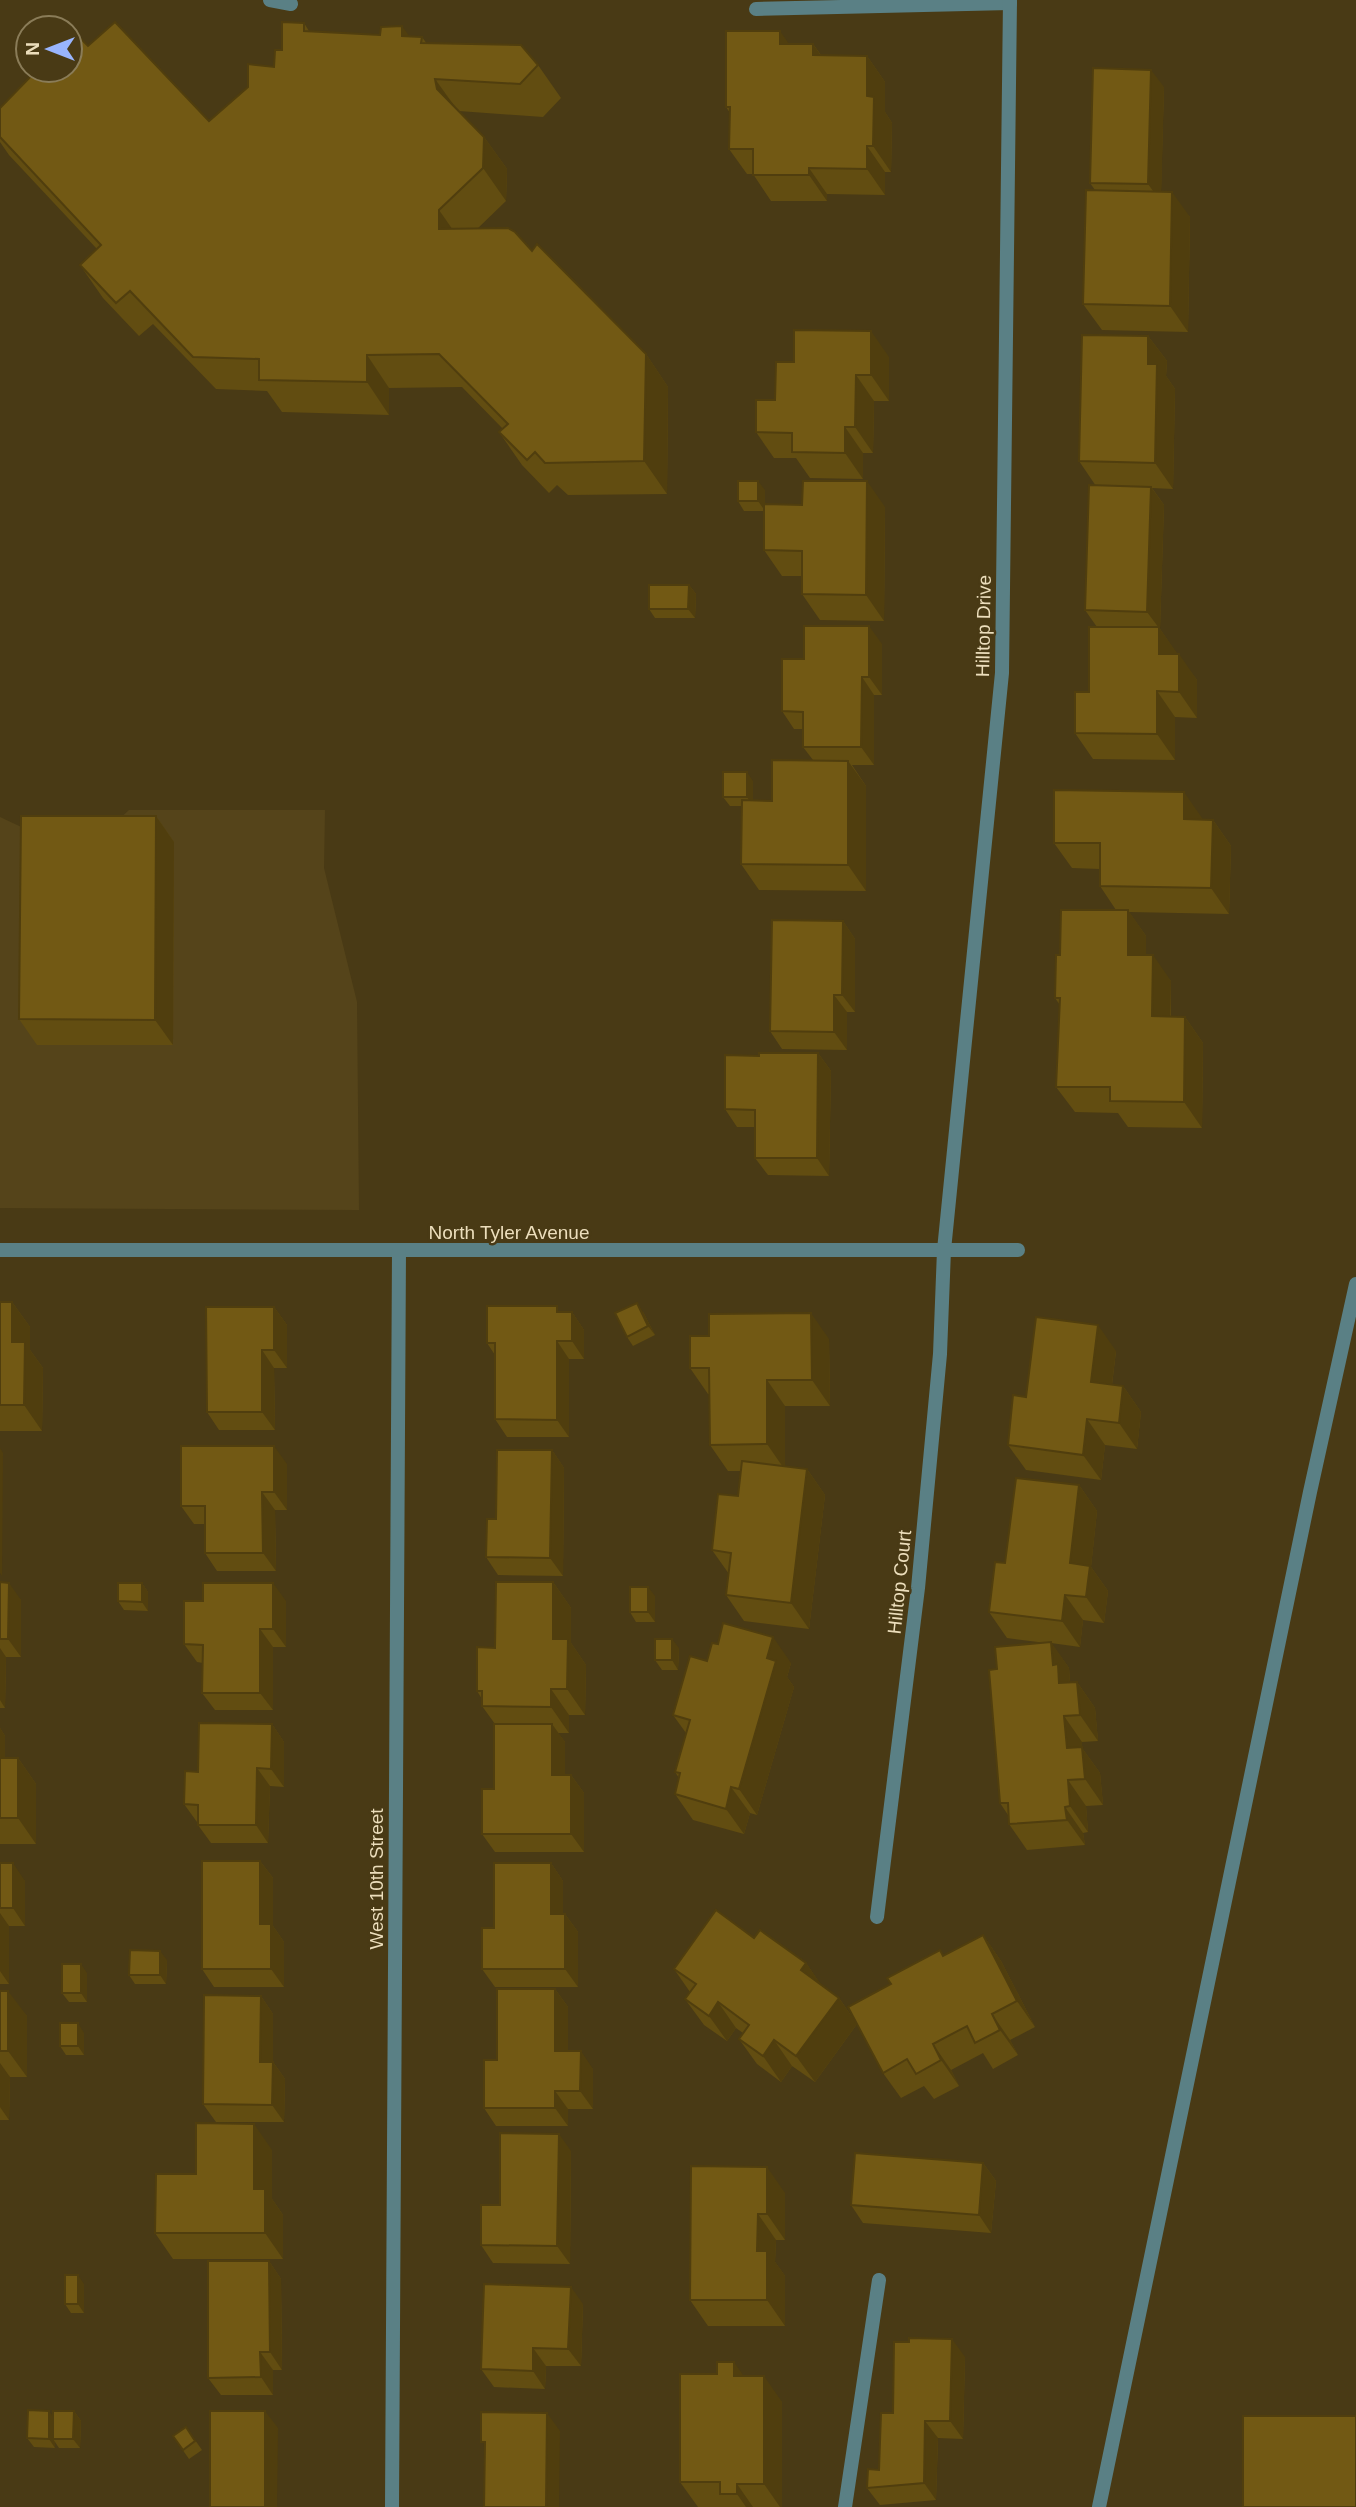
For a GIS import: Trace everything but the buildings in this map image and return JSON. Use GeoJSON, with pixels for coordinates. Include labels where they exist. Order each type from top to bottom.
{"type":"FeatureCollection","features":[{"type":"Feature","properties":{"kind":"street"},"geometry":{"type":"LineString","coordinates":[[270,0],[291,4]]}},
{"type":"Feature","properties":{"kind":"street"},"geometry":{"type":"LineString","coordinates":[[756,9],[1010,1]]}},
{"type":"Feature","properties":{"kind":"street","name":"Hilltop Drive"},"geometry":{"type":"LineString","coordinates":[[944,1250],[1002,673],[1010,1]]}},
{"type":"Feature","properties":{"kind":"street","name":"North Tyler Avenue"},"geometry":{"type":"LineString","coordinates":[[0,1250],[1018,1250]]}},
{"type":"Feature","properties":{"kind":"street","name":"Hilltop Court"},"geometry":{"type":"LineString","coordinates":[[877,1917],[918,1588],[940,1354],[944,1250]]}},
{"type":"Feature","properties":{"kind":"street","name":"West 10th Street"},"geometry":{"type":"LineString","coordinates":[[392,2507],[399,1251]]}},
{"type":"Feature","properties":{"kind":"street"},"geometry":{"type":"LineString","coordinates":[[1099,2507],[1310,1492],[1356,1284]]}},
{"type":"Feature","properties":{"kind":"street"},"geometry":{"type":"LineString","coordinates":[[845,2507],[879,2280]]}},
{"type":"Feature","properties":{"kind":"shaded area"},"geometry":{"type":"Polygon","coordinates":[[[129,810],[325,810],[324,868],[357,1002],[359,1210],[0,1208],[0,817],[32,832],[116,822],[129,810]]]}}]}
